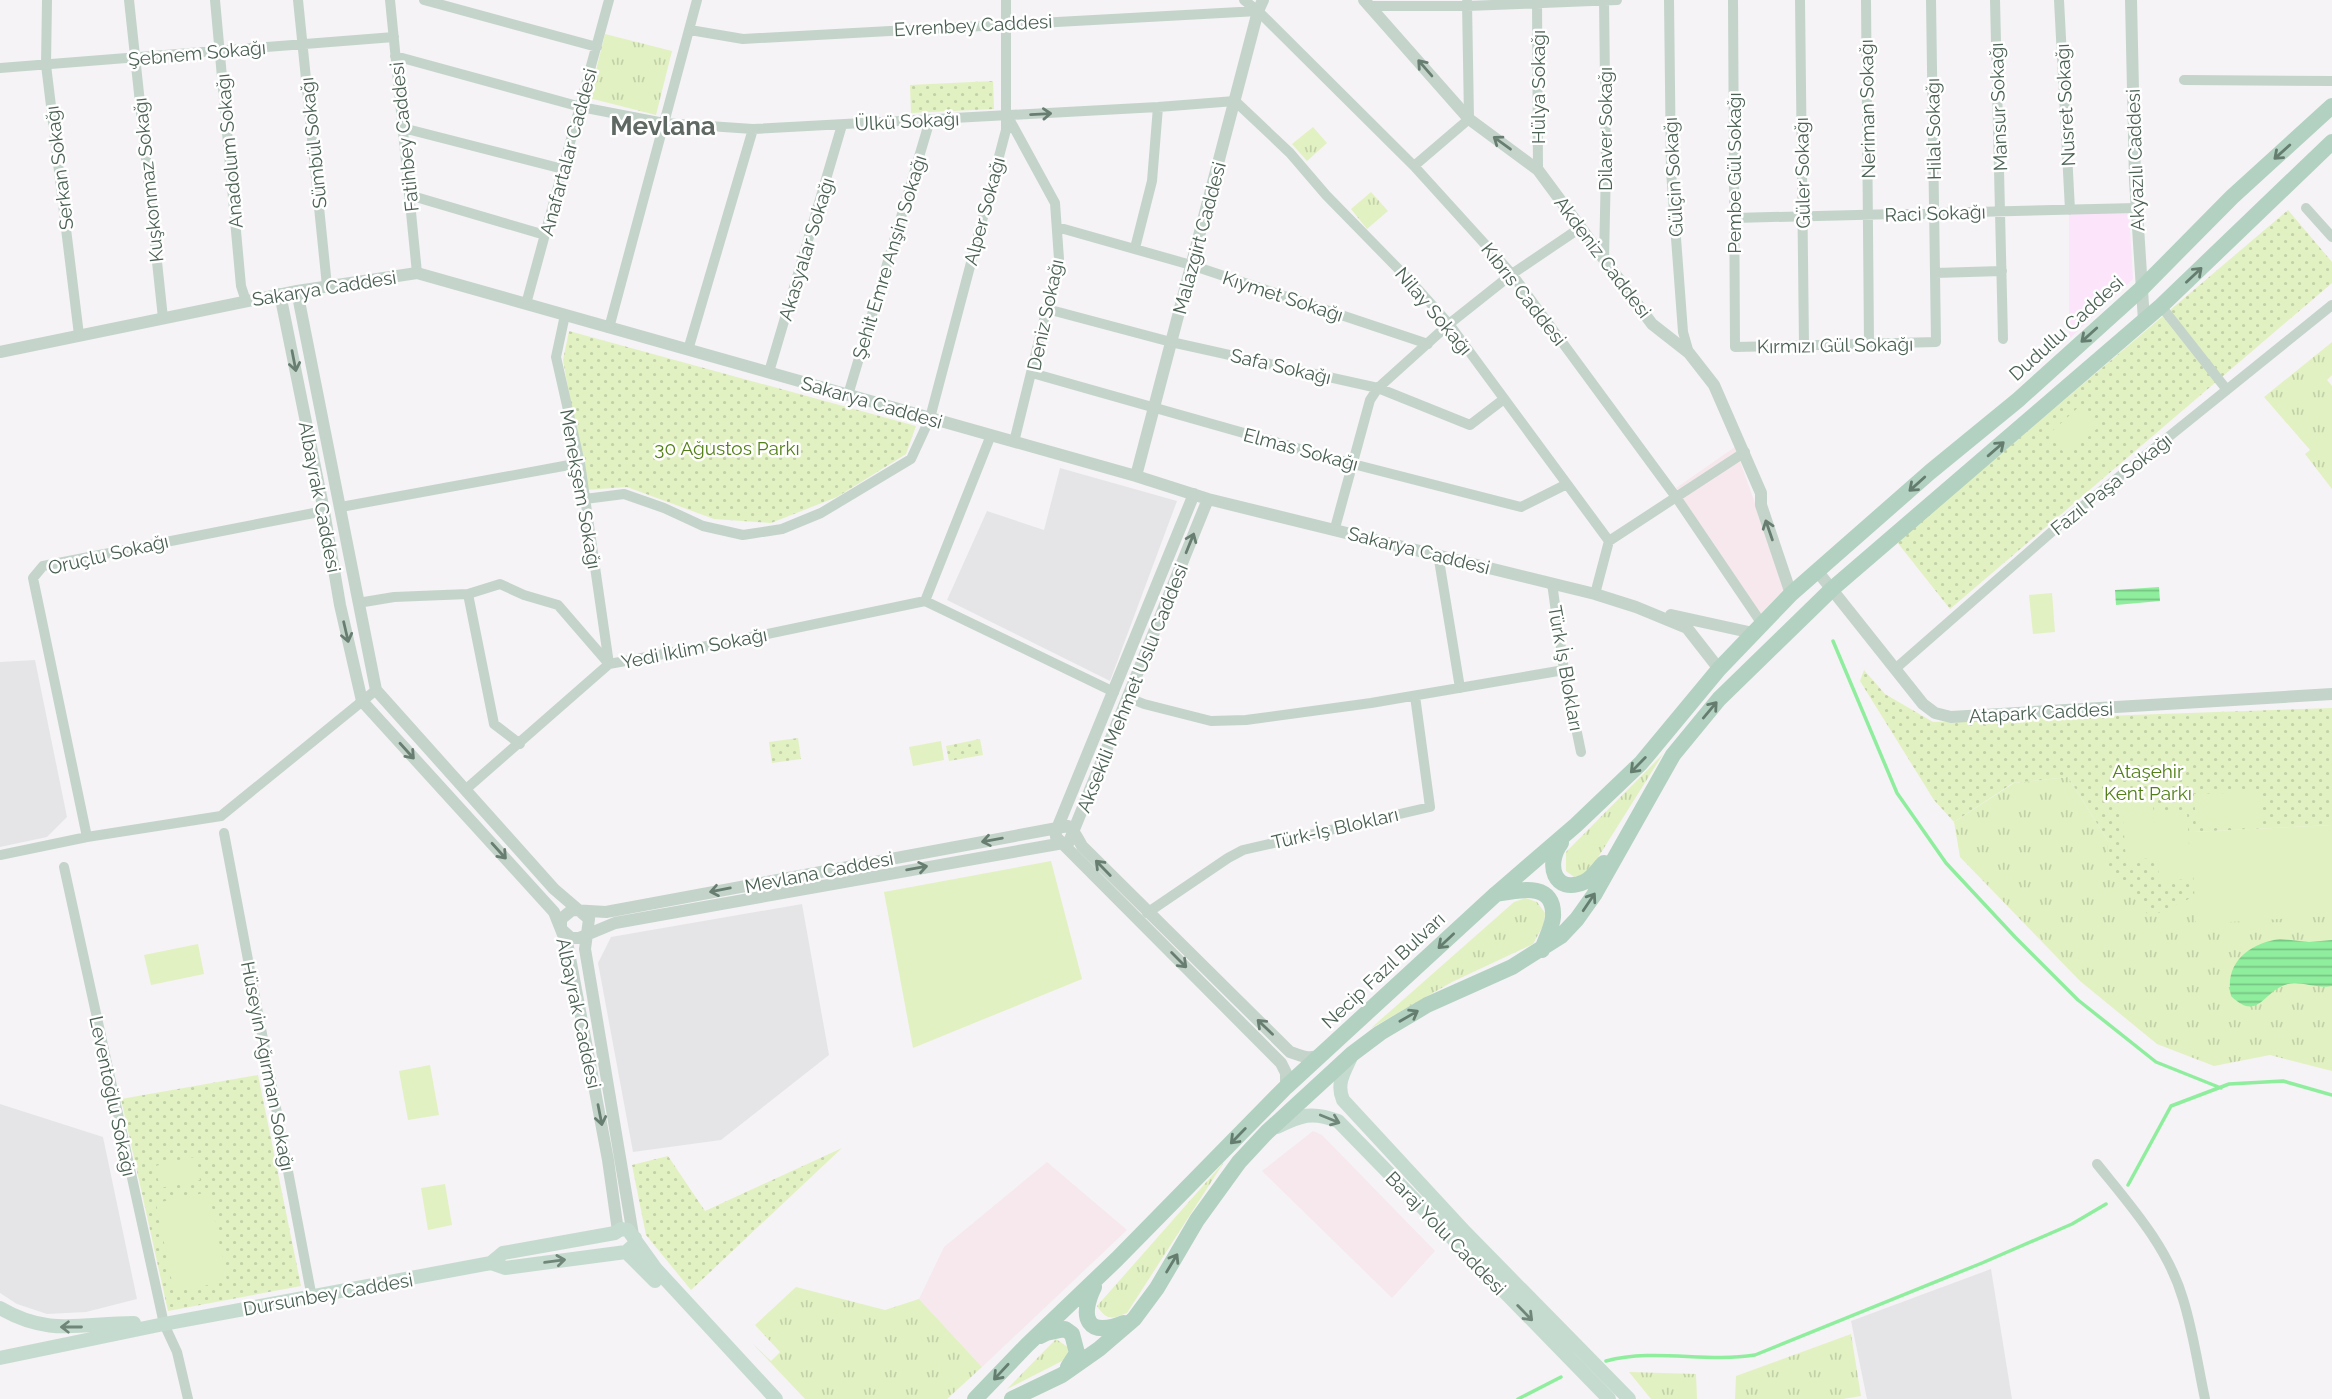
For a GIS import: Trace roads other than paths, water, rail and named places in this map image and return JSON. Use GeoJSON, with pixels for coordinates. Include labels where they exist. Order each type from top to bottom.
{"type":"FeatureCollection","features":[{"type":"Feature","properties":{"kind":"main road","name":"Dudullu Caddesi"},"geometry":{"type":"LineString","coordinates":[[1818,572],[1930,472],[2018,400],[2140,290],[2232,197],[2332,106]]}},
{"type":"Feature","properties":{"kind":"main road"},"geometry":{"type":"LineString","coordinates":[[1013,1399],[1062,1375],[1099,1349],[1134,1319],[1157,1288],[1197,1220],[1239,1162],[1266,1132],[1352,1054],[1380,1033],[1427,1005],[1512,967],[1561,936],[1594,895],[1673,755],[1719,699],[1832,589],[2161,306],[2332,142]]}},
{"type":"Feature","properties":{"kind":"main road","name":"Necip Fazıl Bulvarı"},"geometry":{"type":"LineString","coordinates":[[975,1399],[1286,1087],[1641,763],[1719,669],[1791,594],[1818,572]]}},
{"type":"Feature","properties":{"kind":"main road"},"geometry":{"type":"LineString","coordinates":[[1576,825],[1553,857],[1555,875],[1560,882],[1571,886],[1587,882],[1622,842]]}},
{"type":"Feature","properties":{"kind":"main road"},"geometry":{"type":"LineString","coordinates":[[1496,894],[1524,888],[1548,897],[1553,919],[1542,950]]}},
{"type":"Feature","properties":{"kind":"main road","name":"Baraj Yolu Caddesi"},"geometry":{"type":"LineString","coordinates":[[1352,1054],[1340,1081],[1343,1100],[1460,1237],[1605,1398]]}},
{"type":"Feature","properties":{"kind":"main road","name":"Baraj Yolu Caddesi"},"geometry":{"type":"LineString","coordinates":[[1266,1132],[1301,1115],[1322,1115],[1338,1121],[1629,1399]]}},
{"type":"Feature","properties":{"kind":"main road","name":"Dursunbey Caddesi"},"geometry":{"type":"LineString","coordinates":[[0,1358],[164,1324],[492,1263],[503,1253],[628,1230],[634,1236]]}},
{"type":"Feature","properties":{"kind":"main road"},"geometry":{"type":"LineString","coordinates":[[616,1232],[612,1244],[637,1260],[763,1399]]}},
{"type":"Feature","properties":{"kind":"main road"},"geometry":{"type":"LineString","coordinates":[[623,1252],[634,1245],[634,1236]]}},
{"type":"Feature","properties":{"kind":"main road"},"geometry":{"type":"LineString","coordinates":[[634,1236],[672,1287],[776,1399]]}},
{"type":"Feature","properties":{"kind":"main road","name":"Dursunbey Caddesi"},"geometry":{"type":"LineString","coordinates":[[492,1263],[505,1268],[623,1252]]}},
{"type":"Feature","properties":{"kind":"main road"},"geometry":{"type":"LineString","coordinates":[[1098,1278],[1086,1304],[1086,1314],[1091,1324],[1101,1329],[1112,1328],[1134,1319]]}},
{"type":"Feature","properties":{"kind":"main road","name":"Dursunbey Caddesi"},"geometry":{"type":"LineString","coordinates":[[0,1308],[17,1318],[48,1326],[73,1328],[121,1323],[164,1324]]}},
{"type":"Feature","properties":{"kind":"main road"},"geometry":{"type":"LineString","coordinates":[[1027,1345],[1055,1330],[1065,1329],[1072,1334],[1077,1353],[1062,1375]]}},
{"type":"Feature","properties":{"kind":"street","name":"Serkan Sokağı"},"geometry":{"type":"LineString","coordinates":[[47,0],[46,65],[79,335]]}},
{"type":"Feature","properties":{"kind":"street","name":"Kuşkonmaz Sokağı"},"geometry":{"type":"LineString","coordinates":[[129,0],[163,318]]}},
{"type":"Feature","properties":{"kind":"street","name":"Anadolum Sokağı"},"geometry":{"type":"LineString","coordinates":[[215,0],[241,286],[246,301]]}},
{"type":"Feature","properties":{"kind":"street","name":"Sümbül Sokağı"},"geometry":{"type":"LineString","coordinates":[[298,0],[327,286]]}},
{"type":"Feature","properties":{"kind":"street","name":"Fatihbey Caddesi"},"geometry":{"type":"LineString","coordinates":[[390,0],[417,273]]}},
{"type":"Feature","properties":{"kind":"street"},"geometry":{"type":"LineString","coordinates":[[424,0],[597,47]]}},
{"type":"Feature","properties":{"kind":"street","name":"Anafartalar Caddesi"},"geometry":{"type":"LineString","coordinates":[[526,304],[609,0]]}},
{"type":"Feature","properties":{"kind":"street"},"geometry":{"type":"LineString","coordinates":[[609,328],[697,0]]}},
{"type":"Feature","properties":{"kind":"street","name":"Alper Sokağı"},"geometry":{"type":"LineString","coordinates":[[585,499],[624,494],[703,526],[743,535],[782,529],[821,513],[911,459],[930,418],[1006,130],[1006,0]]}},
{"type":"Feature","properties":{"kind":"street","name":"Kıbrıs Caddesi"},"geometry":{"type":"LineString","coordinates":[[1244,0],[1260,5],[1414,166],[1512,274],[1676,497],[1757,629]]}},
{"type":"Feature","properties":{"kind":"street","name":"Dilaver Sokağı"},"geometry":{"type":"LineString","coordinates":[[1604,0],[1604,258]]}},
{"type":"Feature","properties":{"kind":"street"},"geometry":{"type":"LineString","coordinates":[[1367,3],[1617,0]]}},
{"type":"Feature","properties":{"kind":"street","name":"Gülçin Sokağı"},"geometry":{"type":"LineString","coordinates":[[1669,0],[1671,172],[1683,332],[1689,354]]}},
{"type":"Feature","properties":{"kind":"street","name":"Pembe Gül Sokağı"},"geometry":{"type":"LineString","coordinates":[[1732,0],[1735,347]]}},
{"type":"Feature","properties":{"kind":"street","name":"Güler Sokağı"},"geometry":{"type":"LineString","coordinates":[[1800,0],[1804,345]]}},
{"type":"Feature","properties":{"kind":"street","name":"Neriman Sokağı"},"geometry":{"type":"LineString","coordinates":[[1866,0],[1869,344]]}},
{"type":"Feature","properties":{"kind":"street","name":"Hilal Sokağı"},"geometry":{"type":"LineString","coordinates":[[1931,0],[1936,342]]}},
{"type":"Feature","properties":{"kind":"street","name":"Mansur Sokağı"},"geometry":{"type":"LineString","coordinates":[[1995,0],[2003,339]]}},
{"type":"Feature","properties":{"kind":"street","name":"Nusret Sokağı"},"geometry":{"type":"LineString","coordinates":[[2059,0],[2070,210]]}},
{"type":"Feature","properties":{"kind":"street","name":"Akyazılı Caddesi"},"geometry":{"type":"LineString","coordinates":[[2131,0],[2136,208],[2144,321]]}},
{"type":"Feature","properties":{"kind":"street","name":"Hülya Sokağı"},"geometry":{"type":"LineString","coordinates":[[1537,2],[1538,170]]}},
{"type":"Feature","properties":{"kind":"street","name":"Akdeniz Caddesi"},"geometry":{"type":"LineString","coordinates":[[1367,3],[1469,120],[1538,170],[1652,324],[1689,354],[1714,385],[1761,493],[1761,505],[1791,594]]}},
{"type":"Feature","properties":{"kind":"street"},"geometry":{"type":"LineString","coordinates":[[1414,166],[1469,120],[1467,3]]}},
{"type":"Feature","properties":{"kind":"street","name":"Evrenbey Caddesi"},"geometry":{"type":"LineString","coordinates":[[690,30],[743,39],[1260,5]]}},
{"type":"Feature","properties":{"kind":"street","name":"Malazgirt Caddesi"},"geometry":{"type":"LineString","coordinates":[[1136,476],[1260,5]]}},
{"type":"Feature","properties":{"kind":"street","name":"Şebnem Sokağı"},"geometry":{"type":"LineString","coordinates":[[0,68],[394,37]]}},
{"type":"Feature","properties":{"kind":"street","name":"Ülkü Sokağı"},"geometry":{"type":"LineString","coordinates":[[395,56],[580,107],[664,123],[753,129],[1235,101]]}},
{"type":"Feature","properties":{"kind":"street"},"geometry":{"type":"LineString","coordinates":[[2184,79],[2332,81]]}},
{"type":"Feature","properties":{"kind":"street","name":"Nilay Sokağı"},"geometry":{"type":"LineString","coordinates":[[1235,101],[1290,153],[1334,204],[1449,324],[1609,541]]}},
{"type":"Feature","properties":{"kind":"street"},"geometry":{"type":"LineString","coordinates":[[1135,248],[1152,180],[1158,107]]}},
{"type":"Feature","properties":{"kind":"street","name":"Deniz Sokağı"},"geometry":{"type":"LineString","coordinates":[[1007,115],[1055,203],[1059,259],[1014,442]]}},
{"type":"Feature","properties":{"kind":"street","name":"Şehit Emre Anşin Sokağı"},"geometry":{"type":"LineString","coordinates":[[848,395],[930,120]]}},
{"type":"Feature","properties":{"kind":"street","name":"Akasyalar Sokağı"},"geometry":{"type":"LineString","coordinates":[[769,372],[842,125]]}},
{"type":"Feature","properties":{"kind":"street"},"geometry":{"type":"LineString","coordinates":[[403,128],[563,169]]}},
{"type":"Feature","properties":{"kind":"street"},"geometry":{"type":"LineString","coordinates":[[688,350],[753,129]]}},
{"type":"Feature","properties":{"kind":"street"},"geometry":{"type":"LineString","coordinates":[[410,195],[545,235]]}},
{"type":"Feature","properties":{"kind":"street","name":"Raci Sokağı"},"geometry":{"type":"LineString","coordinates":[[1734,218],[2136,208]]}},
{"type":"Feature","properties":{"kind":"street"},"geometry":{"type":"LineString","coordinates":[[2306,208],[2332,237]]}},
{"type":"Feature","properties":{"kind":"street","name":"Kıymet Sokağı"},"geometry":{"type":"LineString","coordinates":[[1057,228],[1192,265],[1428,344]]}},
{"type":"Feature","properties":{"kind":"street"},"geometry":{"type":"LineString","coordinates":[[1335,528],[1370,400],[1378,388],[1449,324],[1512,274],[1580,228]]}},
{"type":"Feature","properties":{"kind":"street"},"geometry":{"type":"LineString","coordinates":[[1935,273],[2002,271]]}},
{"type":"Feature","properties":{"kind":"street","name":"Sakarya Caddesi"},"geometry":{"type":"LineString","coordinates":[[0,352],[280,294],[417,273],[1209,499],[1595,594],[1687,628],[1719,669]]}},
{"type":"Feature","properties":{"kind":"street","name":"Albayrak Caddesi"},"geometry":{"type":"LineString","coordinates":[[297,291],[376,690],[554,889],[578,910]]}},
{"type":"Feature","properties":{"kind":"street","name":"Albayrak Caddesi"},"geometry":{"type":"LineString","coordinates":[[280,294],[324,510],[340,605],[362,701],[552,909],[568,947],[596,1093],[616,1232]]}},
{"type":"Feature","properties":{"kind":"street","name":"Fazıl Paşa Sokağı"},"geometry":{"type":"LineString","coordinates":[[1895,669],[2063,522],[2332,305]]}},
{"type":"Feature","properties":{"kind":"street"},"geometry":{"type":"LineString","coordinates":[[2161,306],[2227,390]]}},
{"type":"Feature","properties":{"kind":"street","name":"Safa Sokağı"},"geometry":{"type":"LineString","coordinates":[[1047,309],[1171,342],[1378,388],[1470,425],[1504,399]]}},
{"type":"Feature","properties":{"kind":"street","name":"Menekşem Sokağı"},"geometry":{"type":"LineString","coordinates":[[565,315],[556,357],[580,463],[609,664]]}},
{"type":"Feature","properties":{"kind":"street","name":"Kırmızı Gül Sokağı"},"geometry":{"type":"LineString","coordinates":[[1735,347],[1936,342]]}},
{"type":"Feature","properties":{"kind":"street","name":"Elmas Sokağı"},"geometry":{"type":"LineString","coordinates":[[1032,373],[1353,464],[1521,507],[1567,484]]}},
{"type":"Feature","properties":{"kind":"street"},"geometry":{"type":"LineString","coordinates":[[991,435],[925,601],[1121,695],[1144,704],[1211,721],[1227,721],[1415,696],[1564,670]]}},
{"type":"Feature","properties":{"kind":"street"},"geometry":{"type":"LineString","coordinates":[[1595,594],[1609,541],[1745,452]]}},
{"type":"Feature","properties":{"kind":"street"},"geometry":{"type":"LineString","coordinates":[[324,510],[580,463]]}},
{"type":"Feature","properties":{"kind":"street","name":"Aksekili Mehmet Uslu Caddesi"},"geometry":{"type":"LineString","coordinates":[[1194,494],[1073,832],[1082,846],[1147,913],[1290,1052],[1311,1059],[1321,1055]]}},
{"type":"Feature","properties":{"kind":"street","name":"Aksekili Mehmet Uslu Caddesi"},"geometry":{"type":"LineString","coordinates":[[1059,827],[1209,499]]}},
{"type":"Feature","properties":{"kind":"street","name":"Oruçlu Sokağı"},"geometry":{"type":"LineString","coordinates":[[87,837],[33,578],[43,566],[324,510]]}},
{"type":"Feature","properties":{"kind":"street"},"geometry":{"type":"LineString","coordinates":[[1438,554],[1460,688]]}},
{"type":"Feature","properties":{"kind":"street","name":"Atapark Caddesi"},"geometry":{"type":"LineString","coordinates":[[1818,572],[1923,704],[1935,713],[1951,717],[2332,694]]}},
{"type":"Feature","properties":{"kind":"street","name":"Türk İş Blokları"},"geometry":{"type":"LineString","coordinates":[[1552,583],[1564,670],[1581,752]]}},
{"type":"Feature","properties":{"kind":"street"},"geometry":{"type":"LineString","coordinates":[[340,605],[394,597],[467,594],[500,584],[524,595],[558,605],[609,664]]}},
{"type":"Feature","properties":{"kind":"street"},"geometry":{"type":"LineString","coordinates":[[467,594],[494,724],[520,744]]}},
{"type":"Feature","properties":{"kind":"street","name":"Yedi İklim Sokağı"},"geometry":{"type":"LineString","coordinates":[[465,790],[609,664],[925,601]]}},
{"type":"Feature","properties":{"kind":"street"},"geometry":{"type":"LineString","coordinates":[[1636,607],[1757,629]]}},
{"type":"Feature","properties":{"kind":"street"},"geometry":{"type":"LineString","coordinates":[[0,855],[87,837],[221,816],[376,690]]}},
{"type":"Feature","properties":{"kind":"street","name":"Türk-İş Blokları"},"geometry":{"type":"LineString","coordinates":[[1147,913],[1243,850],[1430,807],[1415,696]]}},
{"type":"Feature","properties":{"kind":"street"},"geometry":{"type":"LineString","coordinates":[[453,801],[465,790]]}},
{"type":"Feature","properties":{"kind":"street"},"geometry":{"type":"LineString","coordinates":[[1062,842],[1069,842],[1073,832],[1068,826],[1059,827],[1056,836],[1282,1064],[1286,1073],[1286,1087]]}},
{"type":"Feature","properties":{"kind":"street","name":"Mevlana Caddesi"},"geometry":{"type":"LineString","coordinates":[[578,910],[606,912],[1059,827]]}},
{"type":"Feature","properties":{"kind":"street","name":"Hüseyin Ağırman Sokağı"},"geometry":{"type":"LineString","coordinates":[[224,833],[312,1298]]}},
{"type":"Feature","properties":{"kind":"street","name":"Mevlana Caddesi"},"geometry":{"type":"LineString","coordinates":[[586,933],[615,923],[1062,842]]}},
{"type":"Feature","properties":{"kind":"street","name":"Leventoğlu Sokağı"},"geometry":{"type":"LineString","coordinates":[[64,867],[164,1324],[177,1352],[188,1399]]}},
{"type":"Feature","properties":{"kind":"street"},"geometry":{"type":"LineString","coordinates":[[578,910],[589,919],[586,933],[579,938],[570,938],[561,929],[561,919],[568,912],[578,910]]}},
{"type":"Feature","properties":{"kind":"street","name":"Albayrak Caddesi"},"geometry":{"type":"LineString","coordinates":[[586,933],[585,949],[634,1236]]}},
{"type":"Feature","properties":{"kind":"street"},"geometry":{"type":"LineString","coordinates":[[2097,1164],[2140,1218],[2161,1249],[2175,1278],[2184,1300],[2205,1399]]}},
{"type":"Feature","properties":{"kind":"waterway"},"geometry":{"type":"LineString","coordinates":[[1833,641],[1897,793],[1946,863],[2078,1000],[2156,1062],[2221,1088]]}},
{"type":"Feature","properties":{"kind":"waterway"},"geometry":{"type":"LineString","coordinates":[[2128,1185],[2171,1106],[2229,1084],[2283,1081],[2332,1095]]}},
{"type":"Feature","properties":{"kind":"waterway"},"geometry":{"type":"LineString","coordinates":[[1606,1361],[1661,1355],[1755,1355],[1982,1263],[2072,1224],[2106,1204]]}},
{"type":"Feature","properties":{"kind":"waterway"},"geometry":{"type":"LineString","coordinates":[[1518,1399],[1561,1377]]}},
{"type":"Feature","properties":{"kind":"district","name":"Mevlana"},"geometry":{"type":"Point","coordinates":[663,126]}},
{"type":"Feature","properties":{"kind":"park label","name":"30 Ağustos Parkı"},"geometry":{"type":"Point","coordinates":[727,448]}},
{"type":"Feature","properties":{"kind":"park label","name":"Ataşehir Kent Parkı"},"geometry":{"type":"Point","coordinates":[2148,782]}}]}
